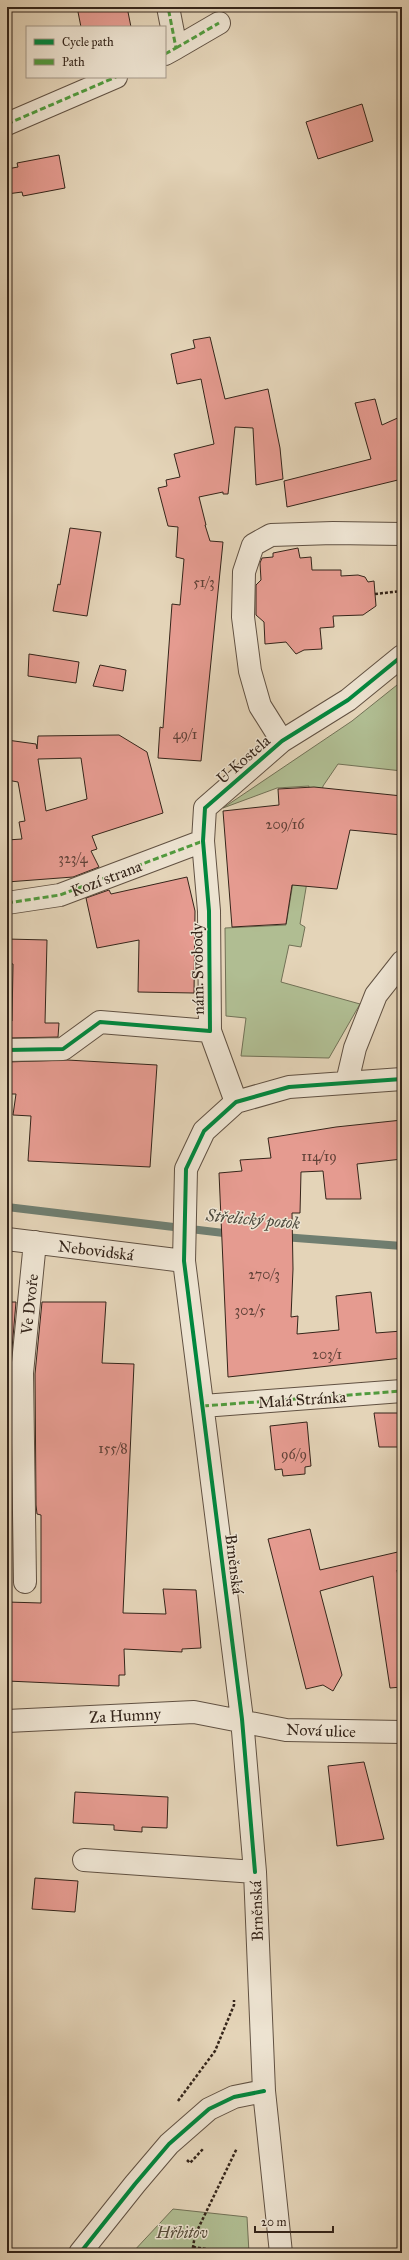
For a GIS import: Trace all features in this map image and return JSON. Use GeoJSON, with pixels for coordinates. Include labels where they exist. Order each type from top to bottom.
{"type":"FeatureCollection","features":[{"type":"Feature","properties":{"kind":"street"},"geometry":{"type":"LineString","coordinates":[[168,7],[171,51],[219,23]]}},
{"type":"Feature","properties":{"kind":"street"},"geometry":{"type":"LineString","coordinates":[[7,124],[114,78]]}},
{"type":"Feature","properties":{"kind":"street","name":"U Kostela"},"geometry":{"type":"LineString","coordinates":[[282,741],[260,706],[250,671],[243,618],[244,572],[253,545],[272,535],[334,533],[402,534]]}},
{"type":"Feature","properties":{"kind":"street","name":"U Kostela"},"geometry":{"type":"LineString","coordinates":[[209,911],[203,841],[205,808],[282,741],[348,700],[402,656]]}},
{"type":"Feature","properties":{"kind":"street","name":"Kozí strana"},"geometry":{"type":"LineString","coordinates":[[7,903],[60,895],[203,841]]}},
{"type":"Feature","properties":{"kind":"street","name":"nám. Svobody"},"geometry":{"type":"LineString","coordinates":[[209,911],[210,1031],[236,1102]]}},
{"type":"Feature","properties":{"kind":"street"},"geometry":{"type":"LineString","coordinates":[[347,1082],[355,1048],[376,995],[402,962]]}},
{"type":"Feature","properties":{"kind":"street","name":"nám. Svobody"},"geometry":{"type":"LineString","coordinates":[[7,1050],[63,1049],[100,1022],[210,1031]]}},
{"type":"Feature","properties":{"kind":"street"},"geometry":{"type":"LineString","coordinates":[[184,1250],[186,1169],[204,1131],[236,1102],[289,1087],[402,1078]]}},
{"type":"Feature","properties":{"kind":"street","name":"Nebovidská"},"geometry":{"type":"LineString","coordinates":[[7,1239],[35,1242],[184,1250]]}},
{"type":"Feature","properties":{"kind":"street","name":"Ve Dvoře"},"geometry":{"type":"LineString","coordinates":[[25,1582],[22,1373],[35,1242]]}},
{"type":"Feature","properties":{"kind":"street","name":"Brněnská"},"geometry":{"type":"LineString","coordinates":[[184,1250],[242,1719],[255,1872],[264,2091],[281,2253]]}},
{"type":"Feature","properties":{"kind":"street","name":"Malá Stránka"},"geometry":{"type":"LineString","coordinates":[[203,1406],[402,1391]]}},
{"type":"Feature","properties":{"kind":"street","name":"Za Humny"},"geometry":{"type":"LineString","coordinates":[[7,1721],[194,1712],[242,1719]]}},
{"type":"Feature","properties":{"kind":"street","name":"Nová ulice"},"geometry":{"type":"LineString","coordinates":[[242,1719],[286,1730],[402,1732]]}},
{"type":"Feature","properties":{"kind":"street"},"geometry":{"type":"LineString","coordinates":[[84,1860],[255,1872]]}},
{"type":"Feature","properties":{"kind":"street"},"geometry":{"type":"LineString","coordinates":[[80,2253],[139,2178],[169,2144],[209,2109],[234,2097],[264,2091]]}},
{"type":"Feature","properties":{"kind":"path"},"geometry":{"type":"LineString","coordinates":[[375,594],[402,590]]}},
{"type":"Feature","properties":{"kind":"path"},"geometry":{"type":"LineString","coordinates":[[174,2107],[215,2051],[234,2005],[234,1998]]}},
{"type":"Feature","properties":{"kind":"path"},"geometry":{"type":"LineString","coordinates":[[192,2253],[195,2235],[237,2148]]}},
{"type":"Feature","properties":{"kind":"path"},"geometry":{"type":"LineString","coordinates":[[193,2247],[230,2253]]}},
{"type":"Feature","properties":{"kind":"green space"},"geometry":{"type":"Polygon","coordinates":[[[402,681],[402,771],[338,764],[323,786],[300,924],[305,927],[301,947],[289,945],[281,982],[360,1004],[329,1058],[241,1056],[246,1018],[226,1016],[225,928],[286,925],[309,786],[277,788],[223,808],[352,721],[402,681]]]}},
{"type":"Feature","properties":{"kind":"green space","name":"Hřbitov"},"geometry":{"type":"Polygon","coordinates":[[[173,2209],[247,2217],[249,2253],[132,2253],[173,2209]]]}},
{"type":"Feature","properties":{"kind":"building"},"geometry":{"type":"Polygon","coordinates":[[[77,7],[127,7],[131,26],[81,26],[77,7]]]}},
{"type":"Feature","properties":{"kind":"building"},"geometry":{"type":"Polygon","coordinates":[[[362,104],[373,141],[318,159],[306,122],[362,104]]]}},
{"type":"Feature","properties":{"kind":"building"},"geometry":{"type":"Polygon","coordinates":[[[59,155],[65,188],[23,196],[22,192],[7,194],[7,169],[18,167],[17,163],[59,155]]]}},
{"type":"Feature","properties":{"kind":"building"},"geometry":{"type":"Polygon","coordinates":[[[210,337],[225,399],[268,389],[280,448],[283,479],[256,485],[253,428],[235,427],[228,494],[223,494],[223,492],[199,497],[210,541],[223,542],[201,761],[158,758],[160,727],[163,728],[172,604],[180,605],[184,559],[176,557],[178,527],[168,526],[158,488],[167,486],[166,480],[180,477],[174,454],[214,444],[201,379],[177,384],[171,354],[195,348],[193,340],[210,337]]]}},
{"type":"Feature","properties":{"kind":"building"},"geometry":{"type":"Polygon","coordinates":[[[375,399],[382,425],[402,416],[402,479],[287,507],[284,481],[371,459],[355,403],[375,399]]]}},
{"type":"Feature","properties":{"kind":"building"},"geometry":{"type":"Polygon","coordinates":[[[70,528],[101,532],[87,616],[53,611],[58,584],[60,585],[70,528]]]}},
{"type":"Feature","properties":{"kind":"building"},"geometry":{"type":"Polygon","coordinates":[[[298,548],[300,558],[311,557],[312,570],[341,570],[341,576],[358,575],[365,577],[368,582],[374,581],[376,606],[363,615],[333,616],[334,627],[320,628],[322,649],[304,650],[296,654],[286,642],[265,644],[264,622],[256,615],[256,585],[261,580],[260,563],[262,558],[273,557],[273,553],[298,548]]]}},
{"type":"Feature","properties":{"kind":"building"},"geometry":{"type":"Polygon","coordinates":[[[29,654],[79,662],[76,683],[28,676],[29,654]]]}},
{"type":"Feature","properties":{"kind":"building"},"geometry":{"type":"Polygon","coordinates":[[[100,665],[126,670],[123,691],[93,686],[100,665]]]}},
{"type":"Feature","properties":{"kind":"building"},"geometry":{"type":"Polygon","coordinates":[[[119,735],[147,752],[163,813],[92,836],[97,849],[91,851],[99,867],[73,877],[7,882],[7,840],[22,839],[19,822],[25,821],[18,782],[7,780],[7,740],[36,744],[37,749],[38,736],[119,735]],[[81,758],[38,759],[46,811],[87,799],[81,758]]]}},
{"type":"Feature","properties":{"kind":"building"},"geometry":{"type":"Polygon","coordinates":[[[314,787],[402,796],[402,835],[350,830],[337,889],[292,885],[286,924],[232,927],[223,811],[279,805],[278,789],[314,787]]]}},
{"type":"Feature","properties":{"kind":"building"},"geometry":{"type":"Polygon","coordinates":[[[187,877],[195,911],[194,993],[138,992],[139,940],[97,948],[86,898],[109,890],[111,894],[187,877]]]}},
{"type":"Feature","properties":{"kind":"building"},"geometry":{"type":"Polygon","coordinates":[[[7,939],[47,940],[45,1023],[59,1023],[58,1037],[7,1038],[7,1020],[12,1021],[13,964],[7,963],[7,939]]]}},
{"type":"Feature","properties":{"kind":"building"},"geometry":{"type":"Polygon","coordinates":[[[67,1060],[157,1065],[150,1167],[28,1161],[31,1116],[13,1115],[16,1094],[7,1094],[7,1062],[67,1060]]]}},
{"type":"Feature","properties":{"kind":"building"},"geometry":{"type":"Polygon","coordinates":[[[402,1120],[402,1159],[357,1164],[361,1199],[326,1199],[323,1171],[301,1172],[300,1213],[292,1213],[293,1269],[291,1317],[298,1316],[297,1334],[339,1330],[336,1296],[371,1292],[376,1333],[402,1331],[402,1358],[228,1377],[219,1173],[242,1171],[240,1160],[271,1158],[268,1138],[336,1127],[402,1120]]]}},
{"type":"Feature","properties":{"kind":"building"},"geometry":{"type":"Polygon","coordinates":[[[7,1302],[16,1302],[10,1372],[10,1405],[7,1404],[7,1302]]]}},
{"type":"Feature","properties":{"kind":"building"},"geometry":{"type":"Polygon","coordinates":[[[42,1302],[106,1302],[102,1363],[134,1364],[123,1613],[166,1614],[163,1589],[196,1590],[201,1648],[182,1649],[182,1652],[124,1649],[125,1675],[119,1675],[119,1686],[7,1681],[7,1602],[41,1603],[41,1515],[37,1514],[36,1505],[35,1374],[42,1302]]]}},
{"type":"Feature","properties":{"kind":"building"},"geometry":{"type":"Polygon","coordinates":[[[374,1413],[402,1413],[402,1447],[379,1447],[374,1413]]]}},
{"type":"Feature","properties":{"kind":"building"},"geometry":{"type":"Polygon","coordinates":[[[307,1422],[311,1466],[305,1467],[305,1474],[283,1476],[282,1469],[275,1470],[270,1426],[307,1422]]]}},
{"type":"Feature","properties":{"kind":"building"},"geometry":{"type":"Polygon","coordinates":[[[310,1529],[320,1570],[402,1551],[402,1568],[397,1570],[402,1602],[402,1687],[390,1688],[373,1576],[320,1591],[342,1675],[333,1691],[323,1685],[306,1689],[268,1539],[310,1529]]]}},
{"type":"Feature","properties":{"kind":"building"},"geometry":{"type":"Polygon","coordinates":[[[364,1762],[384,1839],[337,1846],[328,1766],[364,1762]]]}},
{"type":"Feature","properties":{"kind":"building"},"geometry":{"type":"Polygon","coordinates":[[[75,1792],[168,1797],[167,1828],[142,1827],[142,1832],[114,1830],[114,1825],[73,1823],[75,1792]]]}},
{"type":"Feature","properties":{"kind":"building"},"geometry":{"type":"Polygon","coordinates":[[[35,1878],[78,1881],[75,1912],[32,1909],[35,1878]]]}},
{"type":"Feature","properties":{"kind":"waterway","name":"Střelický potok"},"geometry":{"type":"LineString","coordinates":[[7,1207],[232,1234]]}},
{"type":"Feature","properties":{"kind":"waterway","name":"Střelický potok"},"geometry":{"type":"LineString","coordinates":[[283,1237],[402,1246]]}},
{"type":"Feature","properties":{"kind":"marked path"},"geometry":{"type":"LineString","coordinates":[[166,53],[176,48],[168,7]]}},
{"type":"Feature","properties":{"kind":"marked path"},"geometry":{"type":"LineString","coordinates":[[176,48],[219,23]]}},
{"type":"Feature","properties":{"kind":"marked path"},"geometry":{"type":"LineString","coordinates":[[7,124],[114,78]]}},
{"type":"Feature","properties":{"kind":"marked path"},"geometry":{"type":"LineString","coordinates":[[7,903],[60,895],[203,841]]}},
{"type":"Feature","properties":{"kind":"marked path"},"geometry":{"type":"LineString","coordinates":[[203,1406],[402,1391]]}},
{"type":"Feature","properties":{"kind":"cycle path"},"geometry":{"type":"LineString","coordinates":[[7,1050],[63,1049],[100,1022],[210,1031],[209,911],[203,841],[205,808],[282,741],[348,700],[402,656]]}},
{"type":"Feature","properties":{"kind":"cycle path"},"geometry":{"type":"LineString","coordinates":[[255,1872],[242,1719],[184,1261],[186,1169],[204,1131],[236,1102],[289,1087],[402,1079]]}},
{"type":"Feature","properties":{"kind":"cycle path"},"geometry":{"type":"LineString","coordinates":[[80,2253],[169,2144],[209,2109],[234,2097],[264,2091]]}}]}
